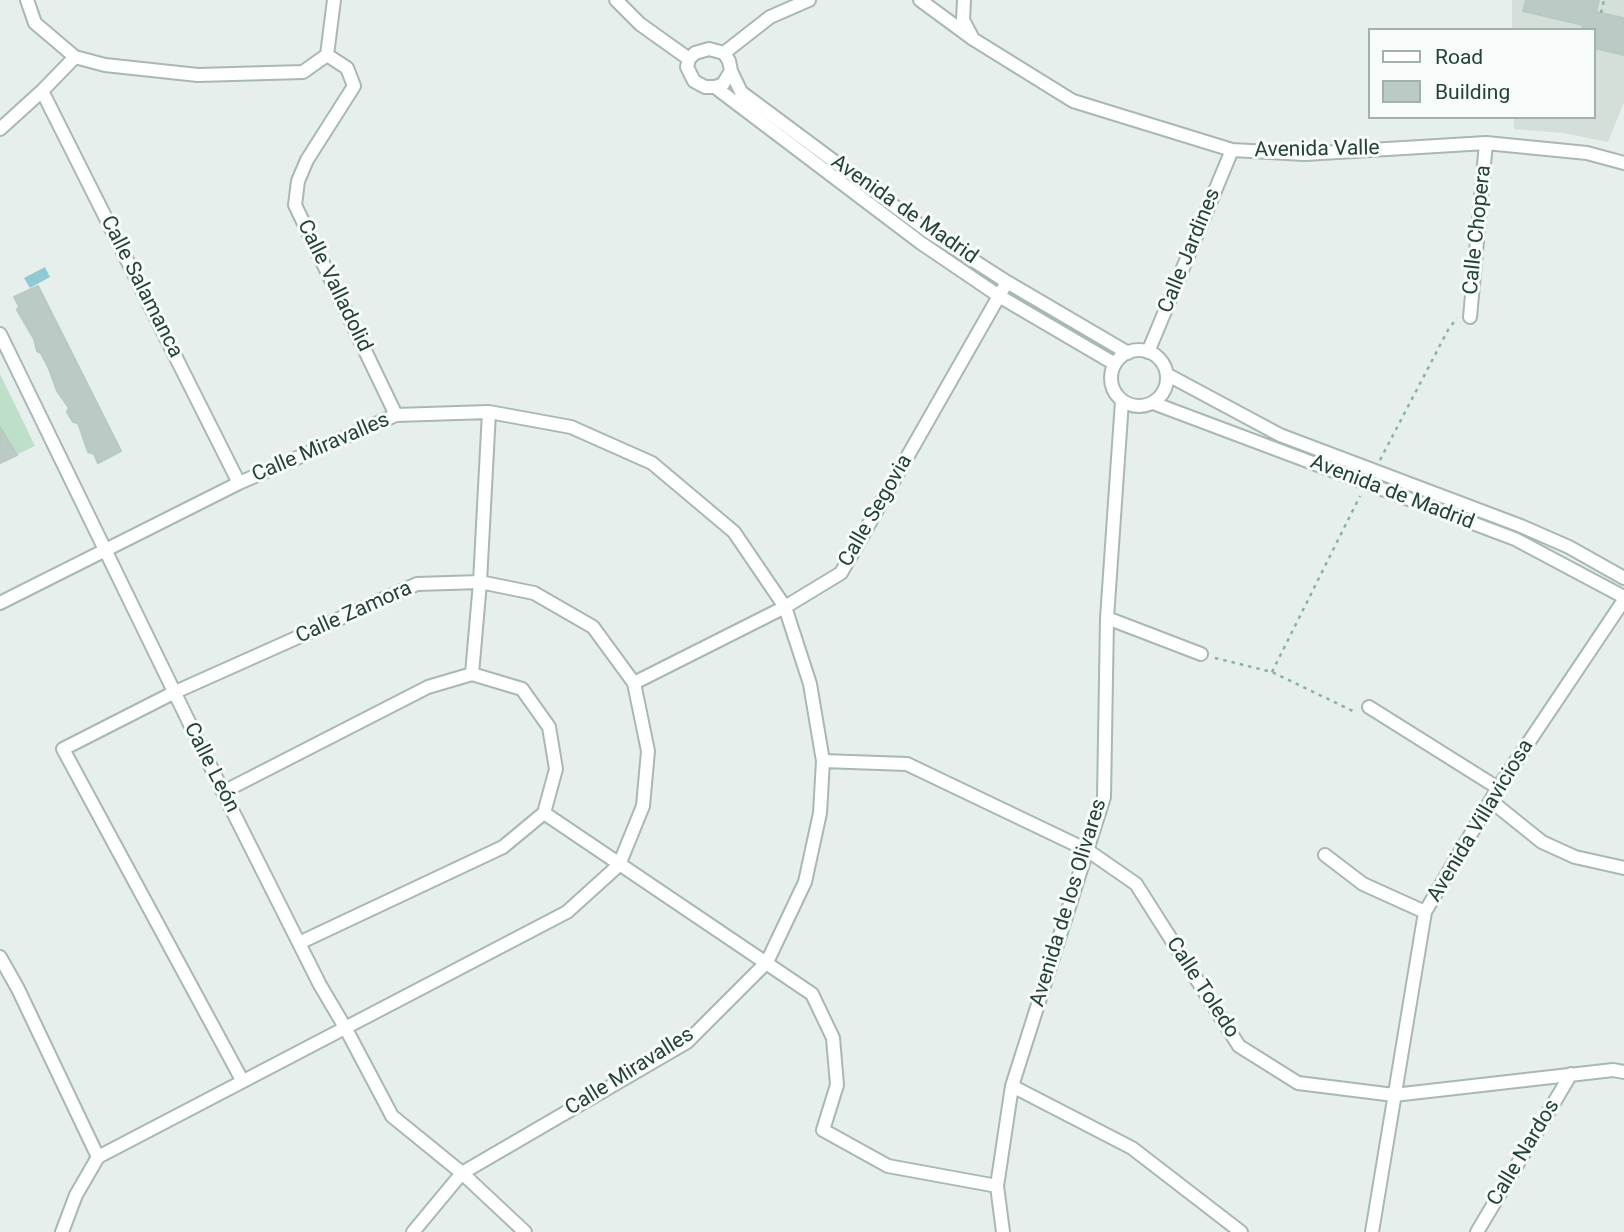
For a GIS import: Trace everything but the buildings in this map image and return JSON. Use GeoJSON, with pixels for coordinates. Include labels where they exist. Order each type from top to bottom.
{"type":"FeatureCollection","features":[{"type":"Feature","properties":{"kind":"street"},"geometry":{"type":"LineString","coordinates":[[27,0],[34,23],[75,57],[104,65],[198,75],[303,72],[327,55],[334,0]]}},
{"type":"Feature","properties":{"kind":"street"},"geometry":{"type":"LineString","coordinates":[[616,0],[640,24],[690,59]]}},
{"type":"Feature","properties":{"kind":"street"},"geometry":{"type":"LineString","coordinates":[[724,53],[769,18],[809,0]]}},
{"type":"Feature","properties":{"kind":"street","name":"Avenida Valle"},"geometry":{"type":"LineString","coordinates":[[919,0],[973,39],[1073,101],[1232,150],[1305,154],[1486,143],[1587,153],[1624,163]]}},
{"type":"Feature","properties":{"kind":"street"},"geometry":{"type":"LineString","coordinates":[[964,0],[963,20],[973,39]]}},
{"type":"Feature","properties":{"kind":"street"},"geometry":{"type":"LineString","coordinates":[[702,50],[724,53],[731,71],[723,84],[705,87],[694,81],[687,66],[690,59],[702,50]]}},
{"type":"Feature","properties":{"kind":"street","name":"Calle Valladolid"},"geometry":{"type":"LineString","coordinates":[[327,55],[347,68],[354,86],[307,160],[298,181],[295,205],[396,415]]}},
{"type":"Feature","properties":{"kind":"street"},"geometry":{"type":"LineString","coordinates":[[0,130],[75,57]]}},
{"type":"Feature","properties":{"kind":"street","name":"Avenida de Madrid"},"geometry":{"type":"LineString","coordinates":[[731,71],[741,92],[929,232],[1007,282],[1128,353]]}},
{"type":"Feature","properties":{"kind":"street","name":"Avenida de Madrid"},"geometry":{"type":"LineString","coordinates":[[715,87],[921,243],[999,296],[1115,364]]}},
{"type":"Feature","properties":{"kind":"street","name":"Calle Salamanca"},"geometry":{"type":"LineString","coordinates":[[42,91],[239,483]]}},
{"type":"Feature","properties":{"kind":"street","name":"Calle Chopera"},"geometry":{"type":"LineString","coordinates":[[1469,317],[1486,143]]}},
{"type":"Feature","properties":{"kind":"street","name":"Calle Jardines"},"geometry":{"type":"LineString","coordinates":[[1148,352],[1232,150]]}},
{"type":"Feature","properties":{"kind":"street","name":"Calle Segovia"},"geometry":{"type":"LineString","coordinates":[[634,682],[786,607],[841,573],[1007,282]]}},
{"type":"Feature","properties":{"kind":"street","name":"Calle León"},"geometry":{"type":"LineString","coordinates":[[0,334],[173,693],[320,985],[392,1116],[462,1173],[525,1232]]}},
{"type":"Feature","properties":{"kind":"street"},"geometry":{"type":"LineString","coordinates":[[1148,352],[1162,361],[1168,375],[1165,390],[1153,403],[1142,406],[1122,401],[1115,392],[1111,379],[1115,364],[1128,353],[1148,352]]}},
{"type":"Feature","properties":{"kind":"street","name":"Avenida de Madrid"},"geometry":{"type":"LineString","coordinates":[[1168,375],[1280,435],[1521,526],[1569,547],[1624,578]]}},
{"type":"Feature","properties":{"kind":"street","name":"Avenida de los Olivares"},"geometry":{"type":"LineString","coordinates":[[1003,1232],[997,1186],[1012,1086],[1104,797],[1107,618],[1122,401]]}},
{"type":"Feature","properties":{"kind":"street","name":"Avenida de Madrid"},"geometry":{"type":"LineString","coordinates":[[1153,403],[1516,540],[1624,598]]}},
{"type":"Feature","properties":{"kind":"street"},"geometry":{"type":"LineString","coordinates":[[472,674],[489,412]]}},
{"type":"Feature","properties":{"kind":"street","name":"Calle Miravalles"},"geometry":{"type":"LineString","coordinates":[[0,603],[239,483],[396,415],[489,412],[572,427],[652,463],[734,532],[786,607],[810,684],[823,761],[820,813],[804,882],[767,962],[687,1042],[462,1173],[413,1232]]}},
{"type":"Feature","properties":{"kind":"street","name":"Calle Zamora"},"geometry":{"type":"LineString","coordinates":[[98,1157],[567,912],[619,865],[643,806],[648,751],[634,682],[593,627],[534,593],[480,582],[417,584],[173,693],[63,749],[242,1080]]}},
{"type":"Feature","properties":{"kind":"street","name":"Avenida Villaviciosa"},"geometry":{"type":"LineString","coordinates":[[1372,1232],[1425,912],[1497,788],[1624,598]]}},
{"type":"Feature","properties":{"kind":"street"},"geometry":{"type":"LineString","coordinates":[[1107,618],[1201,654]]}},
{"type":"Feature","properties":{"kind":"street"},"geometry":{"type":"LineString","coordinates":[[223,792],[428,687],[472,674],[522,689],[549,727],[556,769],[544,813],[503,846],[299,943]]}},
{"type":"Feature","properties":{"kind":"street"},"geometry":{"type":"LineString","coordinates":[[1374,710],[1497,788]]}},
{"type":"Feature","properties":{"kind":"street","name":"Calle Toledo"},"geometry":{"type":"LineString","coordinates":[[823,761],[907,764],[1087,850],[1136,884],[1239,1046],[1298,1083],[1394,1095],[1571,1074],[1613,1070],[1624,1072]]}},
{"type":"Feature","properties":{"kind":"street"},"geometry":{"type":"LineString","coordinates":[[1491,801],[1542,842],[1575,857],[1624,868]]}},
{"type":"Feature","properties":{"kind":"street"},"geometry":{"type":"LineString","coordinates":[[544,813],[813,994],[833,1038],[837,1085],[823,1130],[888,1166],[997,1186]]}},
{"type":"Feature","properties":{"kind":"street"},"geometry":{"type":"LineString","coordinates":[[1325,855],[1363,884],[1425,912]]}},
{"type":"Feature","properties":{"kind":"street"},"geometry":{"type":"LineString","coordinates":[[0,957],[98,1157],[76,1195],[62,1232]]}},
{"type":"Feature","properties":{"kind":"street","name":"Calle Nardos"},"geometry":{"type":"LineString","coordinates":[[1477,1232],[1571,1074]]}},
{"type":"Feature","properties":{"kind":"street"},"geometry":{"type":"LineString","coordinates":[[1012,1086],[1132,1148],[1241,1232]]}},
{"type":"Feature","properties":{"kind":"path"},"geometry":{"type":"LineString","coordinates":[[1601,13],[1604,0]]}},
{"type":"Feature","properties":{"kind":"path"},"geometry":{"type":"LineString","coordinates":[[1375,471],[1448,330],[1471,298]]}},
{"type":"Feature","properties":{"kind":"path"},"geometry":{"type":"LineString","coordinates":[[1272,672],[1367,484]]}},
{"type":"Feature","properties":{"kind":"path"},"geometry":{"type":"LineString","coordinates":[[1201,654],[1272,672],[1355,713],[1374,710]]}},
{"type":"Feature","properties":{"kind":"shaded area"},"geometry":{"type":"Polygon","coordinates":[[[1512,0],[1624,0],[1624,102],[1608,142],[1563,133],[1514,129],[1514,119],[1596,119],[1596,28],[1512,28],[1512,0]]]}},
{"type":"Feature","properties":{"kind":"green space"},"geometry":{"type":"Polygon","coordinates":[[[0,374],[35,446],[0,463],[0,374]]]}},
{"type":"Feature","properties":{"kind":"water"},"geometry":{"type":"Polygon","coordinates":[[[45,267],[50,277],[30,288],[24,278],[45,267]]]}}]}
